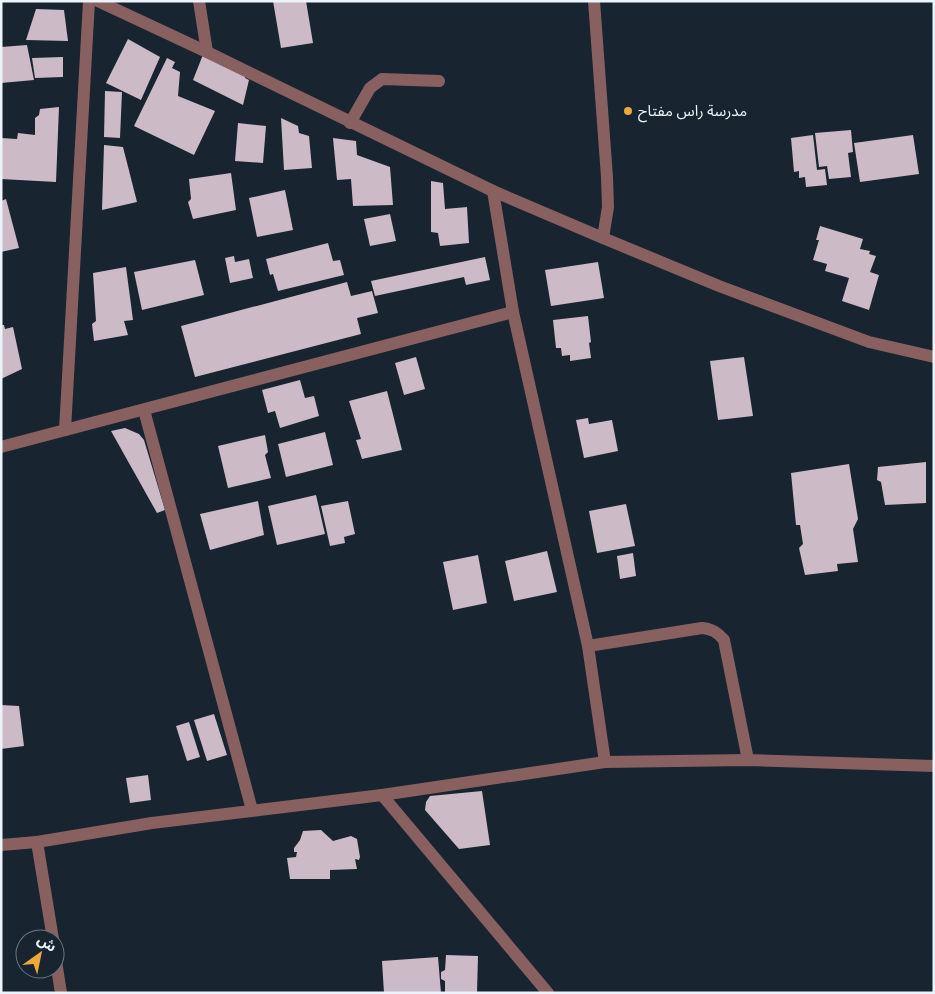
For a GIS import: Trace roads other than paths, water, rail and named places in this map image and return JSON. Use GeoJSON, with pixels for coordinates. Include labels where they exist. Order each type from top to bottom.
{"type":"FeatureCollection","features":[{"type":"Feature","properties":{"kind":"street"},"geometry":{"type":"LineString","coordinates":[[65,430],[89,1]]}},
{"type":"Feature","properties":{"kind":"street"},"geometry":{"type":"LineString","coordinates":[[98,1],[493,191],[603,238],[719,286],[869,342],[934,357]]}},
{"type":"Feature","properties":{"kind":"street"},"geometry":{"type":"LineString","coordinates":[[198,1],[207,52]]}},
{"type":"Feature","properties":{"kind":"street"},"geometry":{"type":"LineString","coordinates":[[594,1],[607,177],[608,207],[603,238]]}},
{"type":"Feature","properties":{"kind":"street"},"geometry":{"type":"LineString","coordinates":[[350,123],[370,88],[382,79],[440,81]]}},
{"type":"Feature","properties":{"kind":"street"},"geometry":{"type":"LineString","coordinates":[[493,191],[513,312],[588,646],[605,762]]}},
{"type":"Feature","properties":{"kind":"street"},"geometry":{"type":"LineString","coordinates":[[1,447],[513,312]]}},
{"type":"Feature","properties":{"kind":"street"},"geometry":{"type":"LineString","coordinates":[[144,410],[252,810]]}},
{"type":"Feature","properties":{"kind":"street"},"geometry":{"type":"LineString","coordinates":[[588,646],[702,628],[711,629],[719,634],[724,640],[748,760]]}},
{"type":"Feature","properties":{"kind":"street"},"geometry":{"type":"LineString","coordinates":[[1,845],[37,842],[152,823],[382,795],[605,762],[748,760],[934,766]]}},
{"type":"Feature","properties":{"kind":"street"},"geometry":{"type":"LineString","coordinates":[[382,795],[548,993]]}},
{"type":"Feature","properties":{"kind":"street"},"geometry":{"type":"LineString","coordinates":[[37,842],[50,929]]}},
{"type":"Feature","properties":{"kind":"street"},"geometry":{"type":"LineString","coordinates":[[59,979],[61,993]]}},
{"type":"Feature","properties":{"kind":"place","name":"مدرسة راس مفتاح"},"geometry":{"type":"Point","coordinates":[628,111]}}]}
